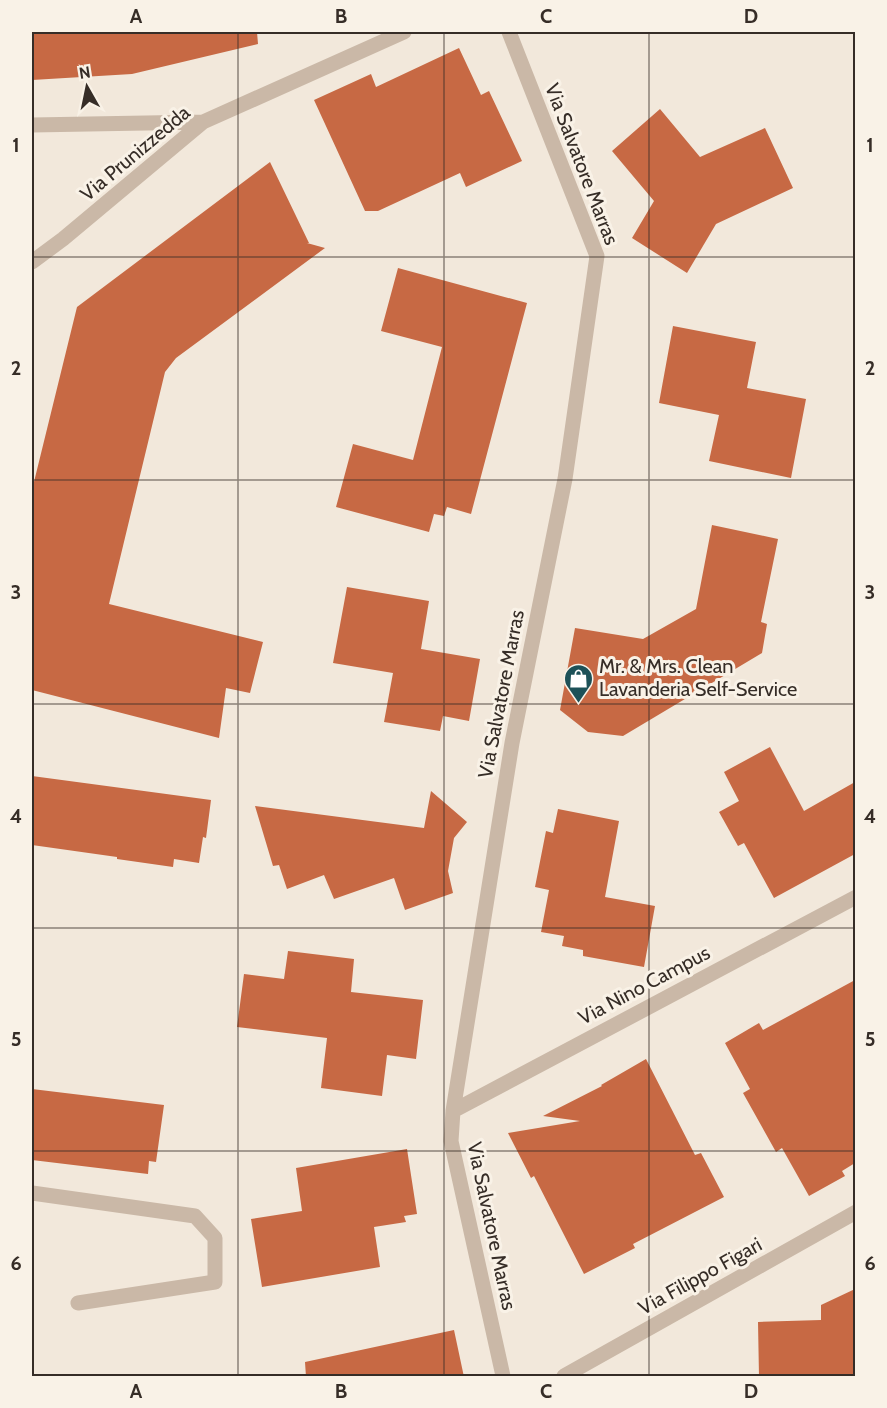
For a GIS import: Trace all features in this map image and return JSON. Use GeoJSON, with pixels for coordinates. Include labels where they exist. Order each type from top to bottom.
{"type":"FeatureCollection","features":[{"type":"Feature","properties":{"kind":"street","name":"Via Prunizzedda"},"geometry":{"type":"LineString","coordinates":[[32,262],[63,239],[203,122],[404,32]]}},
{"type":"Feature","properties":{"kind":"street","name":"Via Salvatore Marras"},"geometry":{"type":"LineString","coordinates":[[503,1377],[451,1141],[453,1111],[512,743],[565,479],[597,256],[508,32]]}},
{"type":"Feature","properties":{"kind":"street"},"geometry":{"type":"LineString","coordinates":[[32,125],[203,122]]}},
{"type":"Feature","properties":{"kind":"street","name":"Via Nino Campus"},"geometry":{"type":"LineString","coordinates":[[453,1111],[855,897]]}},
{"type":"Feature","properties":{"kind":"street"},"geometry":{"type":"LineString","coordinates":[[32,1193],[195,1216],[215,1238],[215,1282],[78,1304]]}},
{"type":"Feature","properties":{"kind":"street","name":"Via Filippo Figari"},"geometry":{"type":"LineString","coordinates":[[564,1377],[855,1212]]}},
{"type":"Feature","properties":{"kind":"building"},"geometry":{"type":"Polygon","coordinates":[[[32,32],[257,32],[258,44],[132,74],[32,80],[32,32]]]}},
{"type":"Feature","properties":{"kind":"building"},"geometry":{"type":"Polygon","coordinates":[[[459,48],[481,95],[489,91],[522,161],[466,187],[460,173],[378,211],[365,211],[314,100],[371,74],[376,87],[459,48]]]}},
{"type":"Feature","properties":{"kind":"building"},"geometry":{"type":"Polygon","coordinates":[[[660,109],[700,157],[765,128],[793,188],[716,224],[687,273],[632,238],[654,201],[612,151],[660,109]]]}},
{"type":"Feature","properties":{"kind":"building"},"geometry":{"type":"Polygon","coordinates":[[[270,162],[309,243],[307,243],[325,248],[176,358],[165,372],[109,604],[263,642],[250,693],[226,688],[219,738],[32,690],[32,490],[77,307],[270,162]]]}},
{"type":"Feature","properties":{"kind":"building"},"geometry":{"type":"Polygon","coordinates":[[[398,268],[527,303],[471,514],[447,507],[444,516],[434,514],[429,532],[336,507],[353,444],[413,460],[442,347],[381,331],[398,268]]]}},
{"type":"Feature","properties":{"kind":"building"},"geometry":{"type":"Polygon","coordinates":[[[673,326],[756,342],[747,388],[806,399],[791,478],[709,461],[719,415],[659,403],[673,326]]]}},
{"type":"Feature","properties":{"kind":"building"},"geometry":{"type":"Polygon","coordinates":[[[712,525],[778,539],[761,622],[767,624],[762,653],[623,736],[588,732],[560,710],[575,628],[643,639],[696,609],[712,525]]]}},
{"type":"Feature","properties":{"kind":"building"},"geometry":{"type":"Polygon","coordinates":[[[347,587],[429,601],[421,649],[480,659],[469,721],[443,716],[440,731],[384,722],[393,673],[333,663],[347,587]]]}},
{"type":"Feature","properties":{"kind":"building"},"geometry":{"type":"Polygon","coordinates":[[[770,747],[804,811],[855,782],[855,854],[774,898],[744,843],[738,846],[719,812],[739,801],[724,772],[770,747]]]}},
{"type":"Feature","properties":{"kind":"building"},"geometry":{"type":"Polygon","coordinates":[[[32,776],[211,800],[206,838],[203,837],[199,863],[174,859],[173,867],[32,845],[32,776]]]}},
{"type":"Feature","properties":{"kind":"building"},"geometry":{"type":"Polygon","coordinates":[[[431,791],[467,822],[454,838],[448,871],[453,893],[405,910],[394,878],[334,899],[324,875],[287,889],[279,865],[273,866],[255,806],[424,828],[431,791]]]}},
{"type":"Feature","properties":{"kind":"building"},"geometry":{"type":"Polygon","coordinates":[[[558,809],[619,821],[605,897],[655,906],[644,967],[583,956],[583,950],[562,946],[564,936],[541,932],[549,890],[535,887],[546,831],[553,833],[558,809]]]}},
{"type":"Feature","properties":{"kind":"building"},"geometry":{"type":"Polygon","coordinates":[[[288,951],[354,959],[351,992],[423,1000],[416,1059],[387,1055],[382,1096],[321,1088],[327,1038],[237,1027],[244,974],[284,979],[288,951]]]}},
{"type":"Feature","properties":{"kind":"building"},"geometry":{"type":"Polygon","coordinates":[[[855,980],[855,1163],[842,1171],[845,1176],[809,1196],[782,1148],[776,1152],[743,1093],[750,1089],[725,1043],[759,1023],[763,1030],[855,980]]]}},
{"type":"Feature","properties":{"kind":"building"},"geometry":{"type":"Polygon","coordinates":[[[646,1059],[695,1155],[701,1153],[724,1197],[633,1244],[635,1248],[584,1274],[534,1176],[531,1178],[508,1133],[580,1121],[543,1116],[602,1086],[646,1059]]]}},
{"type":"Feature","properties":{"kind":"building"},"geometry":{"type":"Polygon","coordinates":[[[32,1089],[164,1105],[156,1162],[149,1161],[148,1174],[32,1160],[32,1089]]]}},
{"type":"Feature","properties":{"kind":"building"},"geometry":{"type":"Polygon","coordinates":[[[407,1149],[417,1214],[404,1216],[406,1222],[374,1227],[380,1267],[262,1287],[251,1219],[302,1211],[296,1168],[407,1149]]]}},
{"type":"Feature","properties":{"kind":"building"},"geometry":{"type":"Polygon","coordinates":[[[855,1289],[855,1377],[759,1377],[758,1322],[821,1320],[821,1305],[855,1289]]]}},
{"type":"Feature","properties":{"kind":"building"},"geometry":{"type":"Polygon","coordinates":[[[454,1330],[464,1377],[306,1377],[305,1362],[454,1330]]]}},
{"type":"Feature","properties":{"kind":"place","name":"Mr. & Mrs. Clean Lavanderia Self-Service"},"geometry":{"type":"Point","coordinates":[578,704]}}]}
